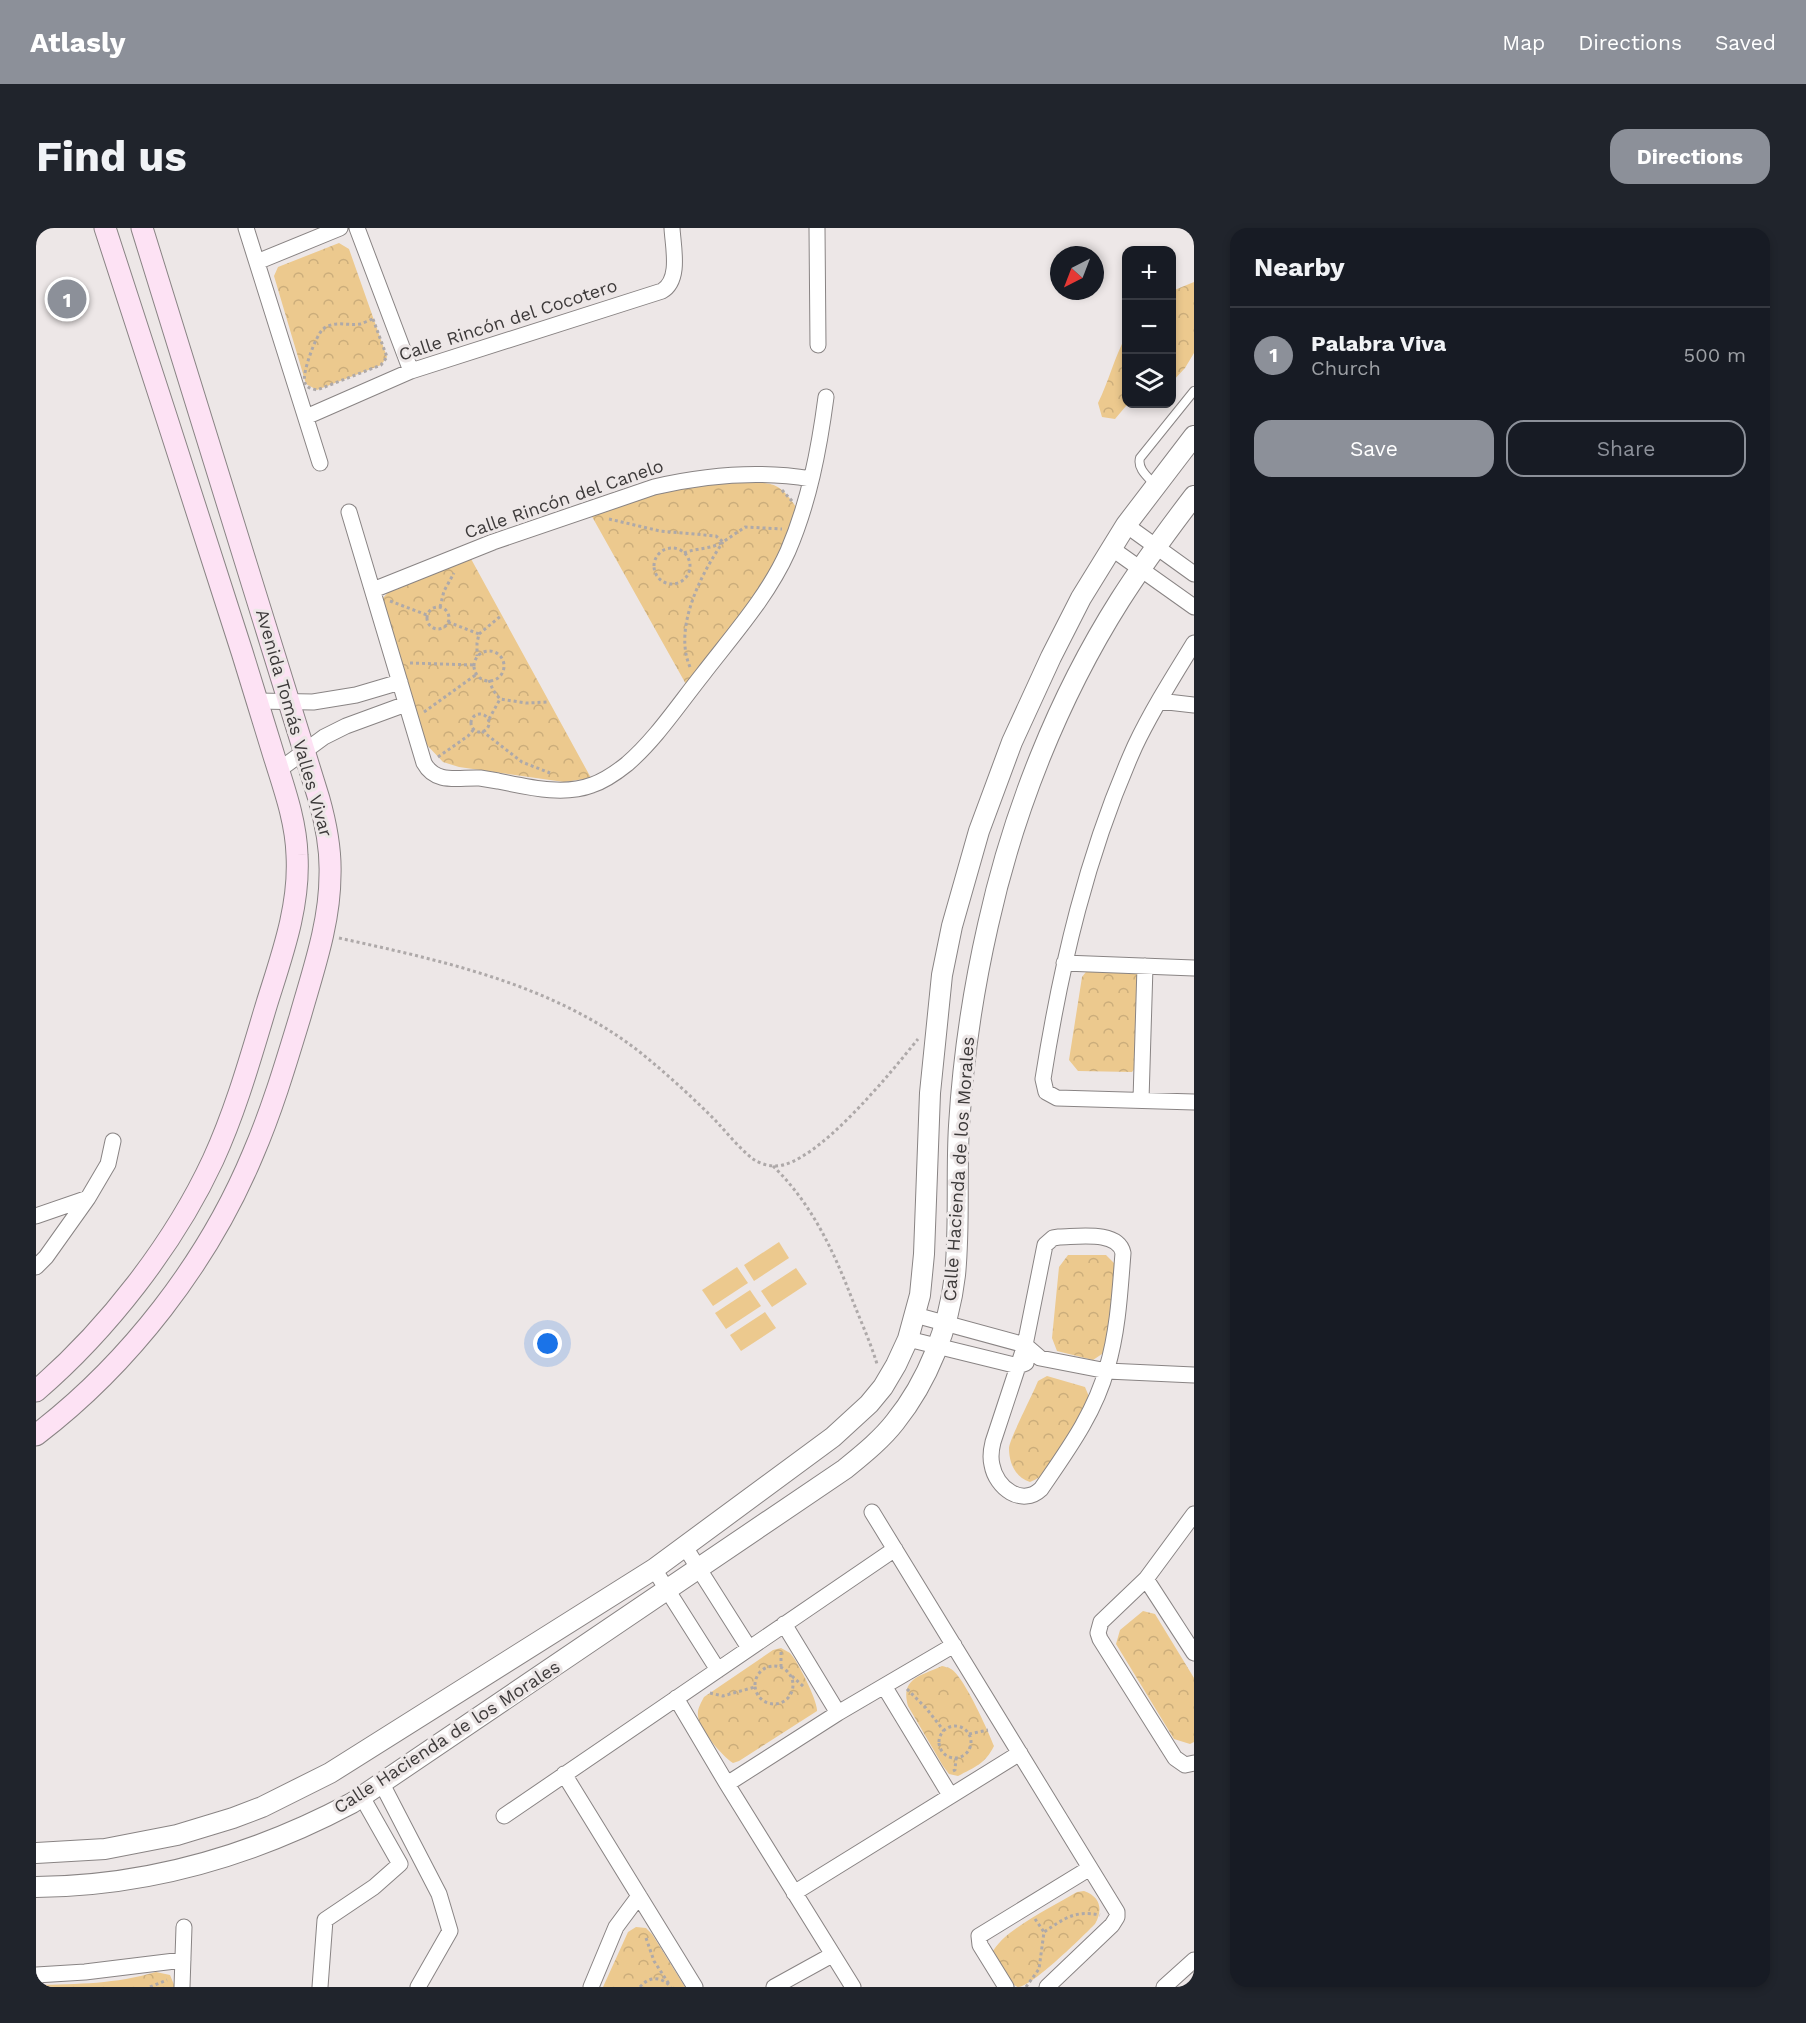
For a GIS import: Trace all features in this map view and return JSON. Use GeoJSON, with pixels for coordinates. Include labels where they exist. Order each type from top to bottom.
{"type":"FeatureCollection","features":[{"type":"Feature","properties":{"kind":"main road","name":"Avenida Tomás Valles Vivar"},"geometry":{"type":"LineString","coordinates":[[36,1391],[95,1333],[142,1275],[192,1200],[222,1139],[249,1062],[294,909],[297,887],[297,851],[291,812],[279,770],[105,228]]}},
{"type":"Feature","properties":{"kind":"main road","name":"Avenida Tomás Valles Vivar"},"geometry":{"type":"LineString","coordinates":[[36,1435],[90,1390],[137,1339],[182,1280],[218,1225],[241,1181],[265,1125],[292,1041],[322,934],[328,903],[330,851],[326,825],[305,750],[142,228]]}},
{"type":"Feature","properties":{"kind":"street"},"geometry":{"type":"LineString","coordinates":[[246,228],[320,463]]}},
{"type":"Feature","properties":{"kind":"street"},"geometry":{"type":"LineString","coordinates":[[257,262],[340,228]]}},
{"type":"Feature","properties":{"kind":"street"},"geometry":{"type":"LineString","coordinates":[[357,228],[411,371]]}},
{"type":"Feature","properties":{"kind":"street","name":"Calle Rincón del Cocotero"},"geometry":{"type":"LineString","coordinates":[[306,417],[411,371],[662,291],[670,285],[674,274],[672,228]]}},
{"type":"Feature","properties":{"kind":"street"},"geometry":{"type":"LineString","coordinates":[[818,228],[818,345]]}},
{"type":"Feature","properties":{"kind":"street"},"geometry":{"type":"LineString","coordinates":[[349,512],[378,594],[423,763],[433,775],[444,779],[480,778],[544,789],[574,789],[592,785],[627,764],[669,717],[772,582],[794,536],[811,479],[819,447],[826,397]]}},
{"type":"Feature","properties":{"kind":"street","name":"Calle Hacienda de los Morales"},"geometry":{"type":"LineString","coordinates":[[36,1853],[105,1848],[177,1835],[233,1818],[286,1796],[355,1758],[654,1569],[833,1437],[869,1404],[883,1387],[908,1340],[915,1315],[924,1254],[930,1093],[942,975],[964,879],[994,786],[1051,657],[1081,598],[1126,525],[1194,436]]}},
{"type":"Feature","properties":{"kind":"street","name":"Calle Rincón del Canelo"},"geometry":{"type":"LineString","coordinates":[[378,594],[493,542],[654,487],[736,475],[779,475],[811,479]]}},
{"type":"Feature","properties":{"kind":"street","name":"Calle Hacienda de los Morales"},"geometry":{"type":"LineString","coordinates":[[36,1887],[120,1881],[210,1862],[276,1840],[362,1797],[845,1469],[895,1422],[908,1403],[937,1347],[945,1323],[955,1275],[957,1157],[961,1093],[977,981],[1002,870],[1036,770],[1085,661],[1140,568],[1194,496]]}},
{"type":"Feature","properties":{"kind":"street"},"geometry":{"type":"LineString","coordinates":[[1126,525],[1194,574]]}},
{"type":"Feature","properties":{"kind":"street"},"geometry":{"type":"LineString","coordinates":[[1111,548],[1194,607]]}},
{"type":"Feature","properties":{"kind":"street"},"geometry":{"type":"LineString","coordinates":[[1194,643],[1159,701],[1136,746],[1094,852],[1064,963],[1043,1079],[1046,1092],[1057,1098],[1194,1102]]}},
{"type":"Feature","properties":{"kind":"street"},"geometry":{"type":"LineString","coordinates":[[257,701],[290,703],[335,699],[400,681]]}},
{"type":"Feature","properties":{"kind":"street"},"geometry":{"type":"LineString","coordinates":[[335,699],[346,726]]}},
{"type":"Feature","properties":{"kind":"street"},"geometry":{"type":"LineString","coordinates":[[1159,701],[1194,705]]}},
{"type":"Feature","properties":{"kind":"street"},"geometry":{"type":"LineString","coordinates":[[279,770],[324,737],[346,726],[406,704]]}},
{"type":"Feature","properties":{"kind":"street"},"geometry":{"type":"LineString","coordinates":[[1064,963],[1194,968]]}},
{"type":"Feature","properties":{"kind":"street"},"geometry":{"type":"LineString","coordinates":[[1141,1100],[1146,966]]}},
{"type":"Feature","properties":{"kind":"street"},"geometry":{"type":"LineString","coordinates":[[930,1093],[961,1093]]}},
{"type":"Feature","properties":{"kind":"street"},"geometry":{"type":"LineString","coordinates":[[36,1267],[46,1257],[88,1198],[108,1164],[113,1141]]}},
{"type":"Feature","properties":{"kind":"street"},"geometry":{"type":"LineString","coordinates":[[36,1216],[88,1198]]}},
{"type":"Feature","properties":{"kind":"street"},"geometry":{"type":"LineString","coordinates":[[1059,1237],[1106,1238],[1113,1239],[1122,1247],[1115,1332],[1107,1371],[1089,1413],[1068,1450],[1041,1489],[1036,1494],[1026,1497],[1014,1494],[1003,1486],[994,1474],[991,1458],[993,1442],[1025,1345],[1043,1251],[1048,1241],[1059,1237]]}},
{"type":"Feature","properties":{"kind":"street"},"geometry":{"type":"LineString","coordinates":[[915,1315],[1025,1345],[1040,1358],[1107,1371],[1194,1375]]}},
{"type":"Feature","properties":{"kind":"street"},"geometry":{"type":"LineString","coordinates":[[908,1340],[1018,1366],[1040,1358]]}},
{"type":"Feature","properties":{"kind":"street"},"geometry":{"type":"LineString","coordinates":[[872,1512],[1114,1906],[1117,1917],[1112,1925],[1042,1983]]}},
{"type":"Feature","properties":{"kind":"street"},"geometry":{"type":"LineString","coordinates":[[1194,1514],[1146,1579],[1101,1622],[1098,1633],[1174,1758],[1185,1764],[1194,1763]]}},
{"type":"Feature","properties":{"kind":"street"},"geometry":{"type":"LineString","coordinates":[[685,1547],[749,1648]]}},
{"type":"Feature","properties":{"kind":"street"},"geometry":{"type":"LineString","coordinates":[[504,1816],[895,1549]]}},
{"type":"Feature","properties":{"kind":"street"},"geometry":{"type":"LineString","coordinates":[[654,1569],[718,1670]]}},
{"type":"Feature","properties":{"kind":"street"},"geometry":{"type":"LineString","coordinates":[[1146,1579],[1194,1653]]}},
{"type":"Feature","properties":{"kind":"street"},"geometry":{"type":"LineString","coordinates":[[784,1624],[838,1713]]}},
{"type":"Feature","properties":{"kind":"street"},"geometry":{"type":"LineString","coordinates":[[727,1784],[838,1713],[954,1645]]}},
{"type":"Feature","properties":{"kind":"street"},"geometry":{"type":"LineString","coordinates":[[884,1686],[950,1795]]}},
{"type":"Feature","properties":{"kind":"street"},"geometry":{"type":"LineString","coordinates":[[676,1698],[853,1987]]}},
{"type":"Feature","properties":{"kind":"street"},"geometry":{"type":"LineString","coordinates":[[795,1893],[1020,1753]]}},
{"type":"Feature","properties":{"kind":"street"},"geometry":{"type":"LineString","coordinates":[[564,1774],[695,1987]]}},
{"type":"Feature","properties":{"kind":"street"},"geometry":{"type":"LineString","coordinates":[[382,1784],[439,1894],[450,1931],[418,1987]]}},
{"type":"Feature","properties":{"kind":"street"},"geometry":{"type":"LineString","coordinates":[[320,1987],[325,1920],[374,1887],[400,1864],[362,1797]]}},
{"type":"Feature","properties":{"kind":"street"},"geometry":{"type":"LineString","coordinates":[[1006,1987],[980,1944],[979,1936],[1090,1868]]}},
{"type":"Feature","properties":{"kind":"street"},"geometry":{"type":"LineString","coordinates":[[591,1987],[616,1928],[639,1896]]}},
{"type":"Feature","properties":{"kind":"street"},"geometry":{"type":"LineString","coordinates":[[177,1983],[183,1960],[183,1928]]}},
{"type":"Feature","properties":{"kind":"street"},"geometry":{"type":"LineString","coordinates":[[774,1987],[832,1955]]}},
{"type":"Feature","properties":{"kind":"street"},"geometry":{"type":"LineString","coordinates":[[36,1975],[85,1972],[183,1960]]}},
{"type":"Feature","properties":{"kind":"street"},"geometry":{"type":"LineString","coordinates":[[1164,1987],[1194,1960]]}},
{"type":"Feature","properties":{"kind":"lane"},"geometry":{"type":"LineString","coordinates":[[1155,485],[1141,468],[1140,458],[1194,391]]}},
{"type":"Feature","properties":{"kind":"path"},"geometry":{"type":"LineString","coordinates":[[300,366],[306,384],[316,390],[381,365],[387,357],[370,309]]}},
{"type":"Feature","properties":{"kind":"path"},"geometry":{"type":"LineString","coordinates":[[304,377],[321,330],[335,323],[360,324],[374,319]]}},
{"type":"Feature","properties":{"kind":"path"},"geometry":{"type":"LineString","coordinates":[[779,489],[787,494],[796,507]]}},
{"type":"Feature","properties":{"kind":"path"},"geometry":{"type":"LineString","coordinates":[[605,518],[660,531],[716,536],[723,542]]}},
{"type":"Feature","properties":{"kind":"path"},"geometry":{"type":"LineString","coordinates":[[684,553],[690,563],[685,580],[668,584],[658,577],[654,566],[655,560],[662,551],[673,548],[684,553],[698,548],[712,548],[745,527],[792,529]]}},
{"type":"Feature","properties":{"kind":"path"},"geometry":{"type":"LineString","coordinates":[[692,670],[686,657],[686,624],[695,590],[723,542]]}},
{"type":"Feature","properties":{"kind":"path"},"geometry":{"type":"LineString","coordinates":[[440,607],[444,591],[457,568]]}},
{"type":"Feature","properties":{"kind":"path"},"geometry":{"type":"LineString","coordinates":[[378,594],[427,615]]}},
{"type":"Feature","properties":{"kind":"path"},"geometry":{"type":"LineString","coordinates":[[440,607],[449,619],[446,626],[440,630],[432,628],[427,622],[427,615],[431,609],[440,607]]}},
{"type":"Feature","properties":{"kind":"path"},"geometry":{"type":"LineString","coordinates":[[502,615],[479,634],[474,665],[477,674],[480,678],[489,681],[500,699],[525,703],[549,702]]}},
{"type":"Feature","properties":{"kind":"path"},"geometry":{"type":"LineString","coordinates":[[448,622],[479,634]]}},
{"type":"Feature","properties":{"kind":"path"},"geometry":{"type":"LineString","coordinates":[[477,656],[491,651],[502,660],[501,674],[489,681]]}},
{"type":"Feature","properties":{"kind":"path"},"geometry":{"type":"LineString","coordinates":[[410,663],[474,665]]}},
{"type":"Feature","properties":{"kind":"path"},"geometry":{"type":"LineString","coordinates":[[418,716],[477,674]]}},
{"type":"Feature","properties":{"kind":"path"},"geometry":{"type":"LineString","coordinates":[[482,732],[488,728],[489,719],[500,699]]}},
{"type":"Feature","properties":{"kind":"path"},"geometry":{"type":"LineString","coordinates":[[489,719],[485,715],[476,714],[471,721],[474,729],[482,732],[522,762],[560,775]]}},
{"type":"Feature","properties":{"kind":"path"},"geometry":{"type":"LineString","coordinates":[[438,757],[468,736],[474,729]]}},
{"type":"Feature","properties":{"kind":"path"},"geometry":{"type":"LineString","coordinates":[[432,750],[443,762]]}},
{"type":"Feature","properties":{"kind":"path"},"geometry":{"type":"LineString","coordinates":[[322,934],[460,966],[538,994],[580,1014],[629,1044],[685,1091],[755,1160],[773,1166],[784,1165],[804,1156],[844,1122],[885,1079],[937,1015]]}},
{"type":"Feature","properties":{"kind":"path"},"geometry":{"type":"LineString","coordinates":[[773,1166],[796,1190],[822,1231],[869,1341],[883,1387]]}},
{"type":"Feature","properties":{"kind":"path"},"geometry":{"type":"LineString","coordinates":[[781,1648],[781,1667]]}},
{"type":"Feature","properties":{"kind":"path"},"geometry":{"type":"LineString","coordinates":[[773,1650],[781,1648],[790,1653]]}},
{"type":"Feature","properties":{"kind":"path"},"geometry":{"type":"LineString","coordinates":[[768,1667],[781,1667],[791,1675],[793,1681],[788,1699],[777,1705],[760,1698],[755,1687],[758,1674],[768,1667]]}},
{"type":"Feature","properties":{"kind":"path"},"geometry":{"type":"LineString","coordinates":[[805,1679],[810,1688]]}},
{"type":"Feature","properties":{"kind":"path"},"geometry":{"type":"LineString","coordinates":[[905,1695],[906,1688],[912,1681]]}},
{"type":"Feature","properties":{"kind":"path"},"geometry":{"type":"LineString","coordinates":[[704,1697],[719,1687]]}},
{"type":"Feature","properties":{"kind":"path"},"geometry":{"type":"LineString","coordinates":[[710,1693],[723,1696],[755,1687]]}},
{"type":"Feature","properties":{"kind":"path"},"geometry":{"type":"LineString","coordinates":[[906,1688],[944,1731]]}},
{"type":"Feature","properties":{"kind":"path"},"geometry":{"type":"LineString","coordinates":[[983,1721],[990,1735]]}},
{"type":"Feature","properties":{"kind":"path"},"geometry":{"type":"LineString","coordinates":[[952,1727],[962,1728],[968,1734],[969,1750],[961,1757],[947,1756],[940,1748],[940,1739],[944,1731],[952,1727]]}},
{"type":"Feature","properties":{"kind":"path"},"geometry":{"type":"LineString","coordinates":[[968,1734],[988,1730]]}},
{"type":"Feature","properties":{"kind":"path"},"geometry":{"type":"LineString","coordinates":[[956,1758],[955,1770],[949,1774],[958,1776]]}},
{"type":"Feature","properties":{"kind":"path"},"geometry":{"type":"LineString","coordinates":[[1095,1924],[1100,1915],[1099,1904]]}},
{"type":"Feature","properties":{"kind":"path"},"geometry":{"type":"LineString","coordinates":[[1044,1932],[1064,1918],[1085,1912],[1100,1915]]}},
{"type":"Feature","properties":{"kind":"path"},"geometry":{"type":"LineString","coordinates":[[1026,1923],[1034,1917],[1044,1932],[1039,1969],[1026,1987]]}},
{"type":"Feature","properties":{"kind":"path"},"geometry":{"type":"LineString","coordinates":[[646,1935],[654,1961],[670,1986]]}},
{"type":"Feature","properties":{"kind":"path"},"geometry":{"type":"LineString","coordinates":[[640,1987],[652,1978],[664,1980],[670,1986]]}},
{"type":"Feature","properties":{"kind":"path"},"geometry":{"type":"LineString","coordinates":[[150,1987],[177,1983]]}},
{"type":"Feature","properties":{"kind":"path"},"geometry":{"type":"LineString","coordinates":[[1018,1987],[1042,1983]]}},
{"type":"Feature","properties":{"kind":"green space"},"geometry":{"type":"Polygon","coordinates":[[[339,243],[349,249],[387,357],[381,365],[317,390],[306,384],[274,276],[278,267],[339,243]]]}},
{"type":"Feature","properties":{"kind":"green space"},"geometry":{"type":"Polygon","coordinates":[[[1194,282],[1194,353],[1176,378],[1176,300],[1176,289],[1194,282]]]}},
{"type":"Feature","properties":{"kind":"green space"},"geometry":{"type":"Polygon","coordinates":[[[1122,344],[1122,408],[1124,408],[1115,419],[1102,417],[1098,403],[1122,344]]]}},
{"type":"Feature","properties":{"kind":"green space"},"geometry":{"type":"Polygon","coordinates":[[[745,482],[769,484],[780,488],[785,493],[796,507],[792,529],[762,593],[687,686],[590,513],[641,490],[745,482]]]}},
{"type":"Feature","properties":{"kind":"green space"},"geometry":{"type":"Polygon","coordinates":[[[470,557],[591,778],[564,782],[459,767],[443,762],[426,744],[382,599],[393,587],[470,557]]]}},
{"type":"Feature","properties":{"kind":"green space"},"geometry":{"type":"Polygon","coordinates":[[[1089,968],[1133,968],[1142,977],[1140,1062],[1132,1072],[1078,1071],[1069,1060],[1082,977],[1089,968]]]}},
{"type":"Feature","properties":{"kind":"green space"},"geometry":{"type":"Polygon","coordinates":[[[779,1242],[789,1258],[754,1281],[744,1265],[779,1242]]]}},
{"type":"Feature","properties":{"kind":"green space"},"geometry":{"type":"Polygon","coordinates":[[[1068,1255],[1106,1255],[1115,1264],[1113,1308],[1105,1352],[1093,1360],[1057,1351],[1052,1338],[1059,1267],[1068,1255]]]}},
{"type":"Feature","properties":{"kind":"green space"},"geometry":{"type":"Polygon","coordinates":[[[737,1267],[748,1283],[713,1306],[702,1290],[737,1267]]]}},
{"type":"Feature","properties":{"kind":"green space"},"geometry":{"type":"Polygon","coordinates":[[[796,1268],[807,1284],[772,1307],[761,1291],[796,1268]]]}},
{"type":"Feature","properties":{"kind":"green space"},"geometry":{"type":"Polygon","coordinates":[[[750,1290],[761,1306],[726,1329],[715,1313],[750,1290]]]}},
{"type":"Feature","properties":{"kind":"green space"},"geometry":{"type":"Polygon","coordinates":[[[765,1312],[776,1328],[741,1351],[730,1335],[765,1312]]]}},
{"type":"Feature","properties":{"kind":"green space"},"geometry":{"type":"Polygon","coordinates":[[[1047,1376],[1085,1387],[1090,1399],[1058,1458],[1040,1477],[1030,1482],[1020,1477],[1014,1469],[1009,1448],[1038,1381],[1047,1376]]]}},
{"type":"Feature","properties":{"kind":"green space"},"geometry":{"type":"Polygon","coordinates":[[[1143,1611],[1155,1614],[1194,1678],[1194,1742],[1190,1744],[1174,1739],[1116,1644],[1120,1630],[1143,1611]]]}},
{"type":"Feature","properties":{"kind":"green space"},"geometry":{"type":"Polygon","coordinates":[[[781,1648],[790,1653],[797,1664],[811,1690],[817,1711],[733,1763],[717,1748],[702,1728],[698,1716],[700,1706],[704,1697],[773,1650],[781,1648]]]}},
{"type":"Feature","properties":{"kind":"green space"},"geometry":{"type":"Polygon","coordinates":[[[942,1666],[956,1673],[969,1692],[994,1746],[983,1761],[958,1776],[949,1774],[943,1766],[908,1706],[906,1697],[907,1689],[914,1679],[942,1666]]]}},
{"type":"Feature","properties":{"kind":"green space"},"geometry":{"type":"Polygon","coordinates":[[[1084,1891],[1094,1897],[1099,1904],[1099,1914],[1095,1924],[1034,1979],[1025,1985],[1018,1987],[1014,1985],[1006,1977],[992,1953],[998,1944],[1030,1919],[1077,1892],[1084,1891]]]}},
{"type":"Feature","properties":{"kind":"green space"},"geometry":{"type":"Polygon","coordinates":[[[636,1927],[646,1928],[652,1934],[685,1987],[603,1987],[628,1932],[636,1927]]]}},
{"type":"Feature","properties":{"kind":"green space"},"geometry":{"type":"Polygon","coordinates":[[[156,1972],[170,1975],[175,1987],[36,1987],[36,1985],[111,1981],[156,1972]]]}},
{"type":"Feature","properties":{"kind":"place","name":"Palabra Viva"},"geometry":{"type":"Point","coordinates":[67,299]}}]}
